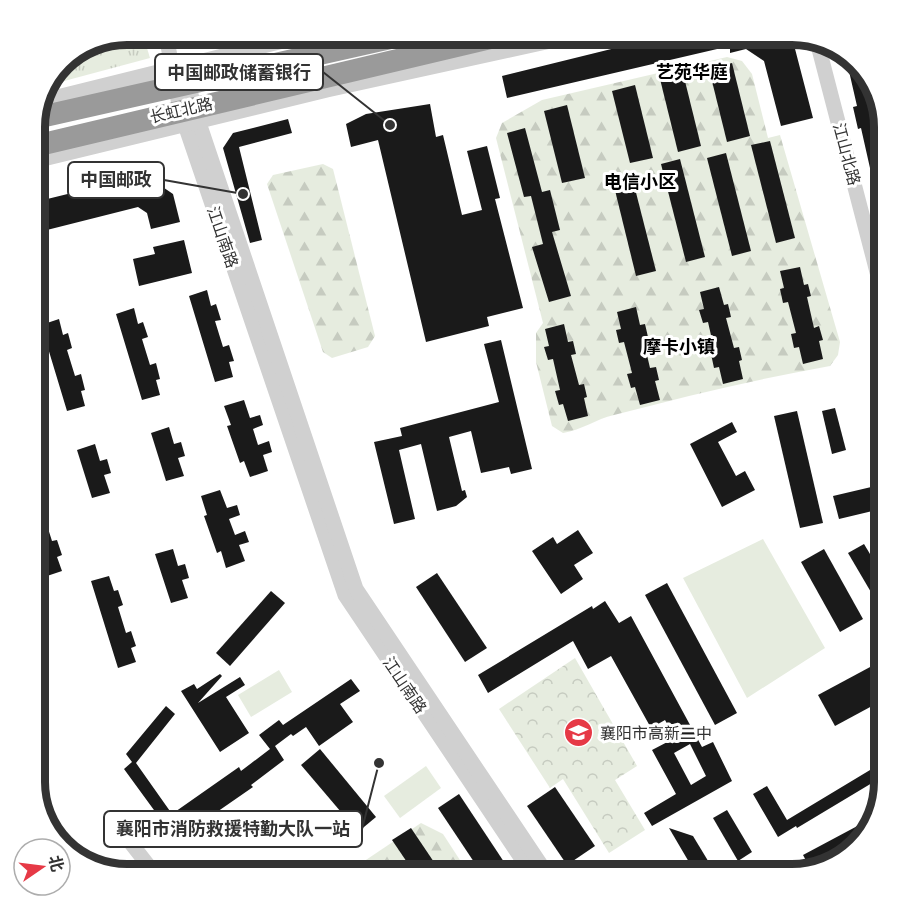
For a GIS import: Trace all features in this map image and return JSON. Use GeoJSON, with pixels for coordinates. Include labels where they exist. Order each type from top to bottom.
{"type":"FeatureCollection","features":[{"type":"Feature","properties":{"kind":"highway","name":"长虹北路"},"geometry":{"type":"LineString","coordinates":[[45,143],[368,45]]}},
{"type":"Feature","properties":{"kind":"highway","name":"长虹北路"},"geometry":{"type":"LineString","coordinates":[[46,117],[185,101],[455,45]]}},
{"type":"Feature","properties":{"kind":"street"},"geometry":{"type":"LineString","coordinates":[[169,45],[185,101]]}},
{"type":"Feature","properties":{"kind":"street"},"geometry":{"type":"LineString","coordinates":[[45,157],[185,101],[287,45]]}},
{"type":"Feature","properties":{"kind":"street"},"geometry":{"type":"LineString","coordinates":[[50,99],[185,101],[327,90],[532,45]]}},
{"type":"Feature","properties":{"kind":"street","name":"江山北路"},"geometry":{"type":"LineString","coordinates":[[819,50],[874,257]]}},
{"type":"Feature","properties":{"kind":"street","name":"江山南路"},"geometry":{"type":"LineString","coordinates":[[185,101],[345,595],[525,864]]}},
{"type":"Feature","properties":{"kind":"street","name":"江山南路"},"geometry":{"type":"LineString","coordinates":[[185,101],[356,589],[540,864]]}},
{"type":"Feature","properties":{"kind":"street"},"geometry":{"type":"LineString","coordinates":[[867,231],[874,229]]}},
{"type":"Feature","properties":{"kind":"street"},"geometry":{"type":"LineString","coordinates":[[116,825],[147,864]]}},
{"type":"Feature","properties":{"kind":"green space"},"geometry":{"type":"Polygon","coordinates":[[[146,45],[150,58],[58,83],[73,65],[101,49],[146,45]]]}},
{"type":"Feature","properties":{"kind":"green space"},"geometry":{"type":"Polygon","coordinates":[[[727,57],[742,61],[752,74],[768,138],[780,135],[840,342],[838,355],[830,366],[668,401],[607,417],[563,433],[552,426],[536,362],[536,333],[543,323],[496,138],[502,123],[542,100],[727,57]]]}},
{"type":"Feature","properties":{"kind":"green space"},"geometry":{"type":"Polygon","coordinates":[[[323,164],[333,169],[375,336],[368,347],[332,358],[323,352],[267,184],[273,175],[323,164]]]}},
{"type":"Feature","properties":{"kind":"green space"},"geometry":{"type":"Polygon","coordinates":[[[763,539],[825,648],[747,698],[683,578],[763,539]]]}},
{"type":"Feature","properties":{"kind":"green space"},"geometry":{"type":"Polygon","coordinates":[[[575,658],[637,766],[615,780],[645,830],[609,853],[563,779],[550,788],[499,709],[575,658]]]}},
{"type":"Feature","properties":{"kind":"green space"},"geometry":{"type":"Polygon","coordinates":[[[279,670],[292,692],[251,717],[238,695],[279,670]]]}},
{"type":"Feature","properties":{"kind":"green space"},"geometry":{"type":"Polygon","coordinates":[[[426,766],[441,788],[400,818],[384,796],[426,766]]]}},
{"type":"Feature","properties":{"kind":"green space"},"geometry":{"type":"Polygon","coordinates":[[[421,823],[443,834],[462,864],[360,864],[421,823]]]}},
{"type":"Feature","properties":{"kind":"building"},"geometry":{"type":"Polygon","coordinates":[[[628,45],[794,45],[813,118],[781,126],[764,61],[746,49],[730,53],[730,46],[507,98],[502,76],[628,45]]]}},
{"type":"Feature","properties":{"kind":"building"},"geometry":{"type":"Polygon","coordinates":[[[732,63],[750,136],[727,142],[709,69],[732,63]]]}},
{"type":"Feature","properties":{"kind":"building"},"geometry":{"type":"Polygon","coordinates":[[[848,68],[863,86],[870,101],[874,127],[874,186],[861,128],[858,129],[853,107],[857,106],[848,68]]]}},
{"type":"Feature","properties":{"kind":"building"},"geometry":{"type":"Polygon","coordinates":[[[683,73],[701,146],[678,152],[660,79],[683,73]]]}},
{"type":"Feature","properties":{"kind":"building"},"geometry":{"type":"Polygon","coordinates":[[[635,85],[653,158],[630,163],[612,91],[635,85]]]}},
{"type":"Feature","properties":{"kind":"building"},"geometry":{"type":"Polygon","coordinates":[[[430,104],[436,137],[443,135],[462,215],[482,210],[467,151],[487,146],[500,198],[495,199],[523,308],[487,317],[489,326],[426,342],[378,140],[351,147],[346,124],[366,114],[430,104]]]}},
{"type":"Feature","properties":{"kind":"building"},"geometry":{"type":"Polygon","coordinates":[[[567,105],[585,178],[562,183],[544,111],[567,105]]]}},
{"type":"Feature","properties":{"kind":"building"},"geometry":{"type":"Polygon","coordinates":[[[288,119],[292,133],[239,147],[262,240],[250,243],[223,148],[233,133],[288,119]]]}},
{"type":"Feature","properties":{"kind":"building"},"geometry":{"type":"Polygon","coordinates":[[[525,128],[542,192],[550,190],[560,230],[552,232],[571,296],[549,302],[532,247],[543,244],[531,196],[524,197],[507,133],[525,128]]]}},
{"type":"Feature","properties":{"kind":"building"},"geometry":{"type":"Polygon","coordinates":[[[770,141],[795,238],[776,243],[751,145],[770,141]]]}},
{"type":"Feature","properties":{"kind":"building"},"geometry":{"type":"Polygon","coordinates":[[[726,153],[751,251],[732,256],[707,158],[726,153]]]}},
{"type":"Feature","properties":{"kind":"building"},"geometry":{"type":"Polygon","coordinates":[[[680,159],[705,257],[686,262],[661,164],[680,159]]]}},
{"type":"Feature","properties":{"kind":"building"},"geometry":{"type":"Polygon","coordinates":[[[631,173],[656,271],[636,276],[612,178],[631,173]]]}},
{"type":"Feature","properties":{"kind":"building"},"geometry":{"type":"Polygon","coordinates":[[[145,175],[173,194],[180,222],[151,229],[147,213],[138,207],[45,230],[45,200],[145,175]]]}},
{"type":"Feature","properties":{"kind":"building"},"geometry":{"type":"Polygon","coordinates":[[[184,240],[192,273],[139,286],[133,259],[155,254],[153,247],[184,240]]]}},
{"type":"Feature","properties":{"kind":"building"},"geometry":{"type":"Polygon","coordinates":[[[800,267],[804,285],[808,284],[811,296],[807,297],[814,328],[819,326],[823,340],[819,341],[823,359],[803,364],[799,347],[794,348],[791,334],[796,333],[788,302],[783,303],[780,289],[784,288],[780,271],[800,267]]]}},
{"type":"Feature","properties":{"kind":"building"},"geometry":{"type":"Polygon","coordinates":[[[719,287],[724,305],[728,304],[731,317],[726,318],[734,348],[739,347],[743,379],[723,384],[719,367],[714,368],[711,354],[715,353],[708,322],[703,323],[699,310],[704,309],[700,292],[719,287]]]}},
{"type":"Feature","properties":{"kind":"building"},"geometry":{"type":"Polygon","coordinates":[[[207,290],[211,306],[216,304],[221,320],[215,321],[223,347],[229,345],[234,361],[229,362],[233,377],[215,382],[189,296],[207,290]]]}},
{"type":"Feature","properties":{"kind":"building"},"geometry":{"type":"Polygon","coordinates":[[[636,307],[640,325],[645,324],[648,337],[643,338],[650,368],[656,367],[659,380],[655,381],[660,400],[640,405],[635,387],[631,388],[627,374],[632,373],[624,342],[619,343],[616,330],[621,329],[617,312],[636,307]]]}},
{"type":"Feature","properties":{"kind":"building"},"geometry":{"type":"Polygon","coordinates":[[[134,308],[138,324],[143,322],[148,337],[142,339],[150,365],[156,363],[160,379],[156,380],[160,395],[142,400],[116,314],[134,308]]]}},
{"type":"Feature","properties":{"kind":"building"},"geometry":{"type":"Polygon","coordinates":[[[59,319],[63,335],[68,333],[72,348],[67,350],[75,376],[81,374],[85,390],[81,391],[85,406],[67,411],[45,338],[45,324],[59,319]]]}},
{"type":"Feature","properties":{"kind":"building"},"geometry":{"type":"Polygon","coordinates":[[[564,324],[568,342],[573,341],[576,354],[571,355],[579,385],[584,384],[588,416],[568,421],[563,404],[559,405],[555,391],[560,390],[553,359],[548,360],[544,347],[549,346],[545,329],[564,324]]]}},
{"type":"Feature","properties":{"kind":"building"},"geometry":{"type":"Polygon","coordinates":[[[501,340],[532,469],[511,474],[509,467],[481,473],[471,431],[449,437],[462,491],[465,490],[467,497],[456,506],[437,511],[421,444],[399,450],[415,519],[394,524],[374,442],[402,436],[400,428],[499,402],[484,344],[501,340]]]}},
{"type":"Feature","properties":{"kind":"building"},"geometry":{"type":"Polygon","coordinates":[[[244,400],[250,418],[260,415],[263,425],[253,429],[258,445],[269,441],[272,452],[263,455],[268,471],[250,477],[244,461],[240,463],[227,426],[231,425],[224,406],[244,400]]]}},
{"type":"Feature","properties":{"kind":"building"},"geometry":{"type":"Polygon","coordinates":[[[835,408],[846,450],[832,454],[822,411],[835,408]]]}},
{"type":"Feature","properties":{"kind":"building"},"geometry":{"type":"Polygon","coordinates":[[[797,411],[823,523],[800,528],[774,416],[797,411]]]}},
{"type":"Feature","properties":{"kind":"building"},"geometry":{"type":"Polygon","coordinates":[[[732,422],[737,432],[718,442],[736,476],[745,471],[755,490],[722,507],[690,444],[732,422]]]}},
{"type":"Feature","properties":{"kind":"building"},"geometry":{"type":"Polygon","coordinates":[[[169,427],[174,444],[181,442],[185,456],[178,458],[184,476],[166,481],[151,433],[169,427]]]}},
{"type":"Feature","properties":{"kind":"building"},"geometry":{"type":"Polygon","coordinates":[[[95,444],[100,461],[107,459],[111,473],[104,475],[110,493],[92,498],[77,450],[95,444]]]}},
{"type":"Feature","properties":{"kind":"building"},"geometry":{"type":"Polygon","coordinates":[[[874,486],[874,511],[839,519],[833,496],[874,486]]]}},
{"type":"Feature","properties":{"kind":"building"},"geometry":{"type":"Polygon","coordinates":[[[220,490],[227,508],[237,505],[240,515],[229,519],[235,535],[245,531],[249,542],[239,545],[245,561],[226,568],[221,551],[217,553],[204,516],[207,515],[201,496],[220,490]]]}},
{"type":"Feature","properties":{"kind":"building"},"geometry":{"type":"Polygon","coordinates":[[[45,499],[49,514],[45,516],[45,499]]]}},
{"type":"Feature","properties":{"kind":"building"},"geometry":{"type":"Polygon","coordinates":[[[45,519],[52,541],[57,540],[62,555],[57,557],[62,571],[45,577],[45,519]]]}},
{"type":"Feature","properties":{"kind":"building"},"geometry":{"type":"Polygon","coordinates":[[[578,530],[593,553],[574,565],[583,579],[561,594],[532,551],[553,537],[557,544],[578,530]]]}},
{"type":"Feature","properties":{"kind":"building"},"geometry":{"type":"Polygon","coordinates":[[[864,544],[874,561],[874,597],[848,553],[864,544]]]}},
{"type":"Feature","properties":{"kind":"building"},"geometry":{"type":"Polygon","coordinates":[[[173,549],[178,566],[185,564],[189,578],[182,580],[188,598],[171,603],[155,554],[173,549]]]}},
{"type":"Feature","properties":{"kind":"building"},"geometry":{"type":"Polygon","coordinates":[[[824,549],[863,619],[840,632],[801,562],[824,549]]]}},
{"type":"Feature","properties":{"kind":"building"},"geometry":{"type":"Polygon","coordinates":[[[437,573],[487,648],[465,662],[416,587],[437,573]]]}},
{"type":"Feature","properties":{"kind":"building"},"geometry":{"type":"Polygon","coordinates":[[[109,576],[114,591],[118,590],[123,605],[118,607],[126,633],[131,631],[136,646],[131,648],[136,662],[118,668],[91,581],[109,576]]]}},
{"type":"Feature","properties":{"kind":"building"},"geometry":{"type":"Polygon","coordinates":[[[667,583],[737,713],[715,725],[645,595],[667,583]]]}},
{"type":"Feature","properties":{"kind":"building"},"geometry":{"type":"Polygon","coordinates":[[[271,591],[285,603],[230,666],[216,653],[271,591]]]}},
{"type":"Feature","properties":{"kind":"building"},"geometry":{"type":"Polygon","coordinates":[[[605,601],[619,623],[631,616],[702,747],[713,742],[732,781],[652,826],[644,813],[676,794],[652,750],[675,738],[665,720],[651,728],[611,656],[588,669],[573,641],[488,693],[478,675],[592,606],[593,609],[605,601]],[[690,744],[674,753],[691,785],[706,776],[690,744]]]}},
{"type":"Feature","properties":{"kind":"building"},"geometry":{"type":"Polygon","coordinates":[[[874,665],[874,705],[835,726],[818,695],[874,665]]]}},
{"type":"Feature","properties":{"kind":"building"},"geometry":{"type":"Polygon","coordinates":[[[220,674],[222,676],[198,703],[240,677],[245,685],[226,697],[249,733],[220,752],[181,691],[194,684],[197,689],[220,674]]]}},
{"type":"Feature","properties":{"kind":"building"},"geometry":{"type":"Polygon","coordinates":[[[351,679],[360,691],[340,704],[353,722],[319,746],[306,727],[293,736],[291,734],[275,746],[284,760],[251,785],[253,787],[188,832],[182,823],[170,832],[124,769],[132,762],[126,754],[166,706],[175,714],[136,763],[172,814],[239,767],[241,771],[270,749],[259,735],[279,720],[283,725],[351,679]]]}},
{"type":"Feature","properties":{"kind":"building"},"geometry":{"type":"Polygon","coordinates":[[[320,749],[376,817],[358,832],[301,765],[320,749]]]}},
{"type":"Feature","properties":{"kind":"building"},"geometry":{"type":"Polygon","coordinates":[[[874,768],[874,786],[872,783],[778,837],[753,794],[767,786],[787,820],[874,768]]]}},
{"type":"Feature","properties":{"kind":"building"},"geometry":{"type":"Polygon","coordinates":[[[555,787],[595,846],[566,864],[527,806],[555,787]]]}},
{"type":"Feature","properties":{"kind":"building"},"geometry":{"type":"Polygon","coordinates":[[[459,794],[505,864],[475,864],[438,808],[459,794]]]}},
{"type":"Feature","properties":{"kind":"building"},"geometry":{"type":"Polygon","coordinates":[[[727,810],[752,852],[738,861],[713,818],[727,810]]]}},
{"type":"Feature","properties":{"kind":"building"},"geometry":{"type":"Polygon","coordinates":[[[863,823],[854,836],[833,853],[807,862],[803,855],[863,823]]]}},
{"type":"Feature","properties":{"kind":"building"},"geometry":{"type":"Polygon","coordinates":[[[411,828],[435,864],[408,864],[392,840],[411,828]]]}},
{"type":"Feature","properties":{"kind":"building"},"geometry":{"type":"Polygon","coordinates":[[[669,828],[693,836],[710,864],[690,864],[669,828]]]}},
{"type":"Feature","properties":{"kind":"place","name":"中国邮政储蓄银行"},"geometry":{"type":"Point","coordinates":[390,125]}},
{"type":"Feature","properties":{"kind":"place","name":"中国邮政"},"geometry":{"type":"Point","coordinates":[243,194]}},
{"type":"Feature","properties":{"kind":"place","name":"襄阳市高新二中"},"geometry":{"type":"Point","coordinates":[579,733]}},
{"type":"Feature","properties":{"kind":"place","name":"襄阳市消防救援特勤大队一站"},"geometry":{"type":"Point","coordinates":[379,763]}},
{"type":"Feature","properties":{"kind":"district","name":"艺苑华庭"},"geometry":{"type":"Point","coordinates":[692,71]}},
{"type":"Feature","properties":{"kind":"district","name":"电信小区"},"geometry":{"type":"Point","coordinates":[640,181]}},
{"type":"Feature","properties":{"kind":"district","name":"摩卡小镇"},"geometry":{"type":"Point","coordinates":[679,346]}}]}
